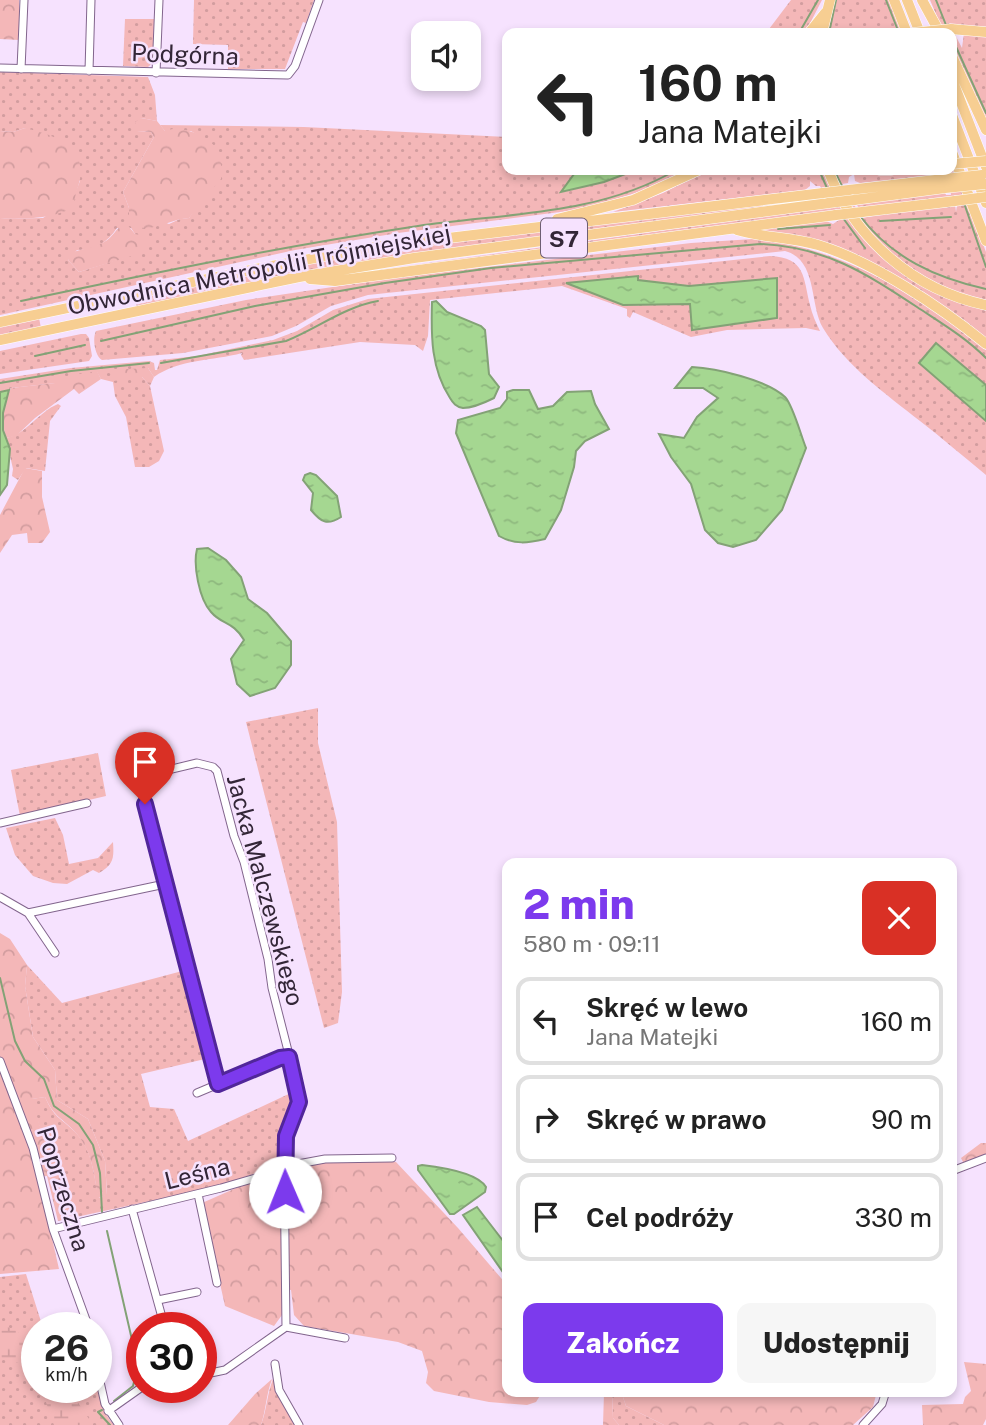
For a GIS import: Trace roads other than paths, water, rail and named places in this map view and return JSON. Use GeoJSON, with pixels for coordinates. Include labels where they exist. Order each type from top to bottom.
{"type":"FeatureCollection","features":[{"type":"Feature","properties":{"kind":"highway"},"geometry":{"type":"LineString","coordinates":[[894,0],[908,28]]}},
{"type":"Feature","properties":{"kind":"highway"},"geometry":{"type":"LineString","coordinates":[[907,0],[918,28]]}},
{"type":"Feature","properties":{"kind":"highway"},"geometry":{"type":"LineString","coordinates":[[921,0],[932,28]]}},
{"type":"Feature","properties":{"kind":"highway"},"geometry":{"type":"LineString","coordinates":[[921,0],[937,28]]}},
{"type":"Feature","properties":{"kind":"highway"},"geometry":{"type":"LineString","coordinates":[[813,28],[829,5]]}},
{"type":"Feature","properties":{"kind":"highway"},"geometry":{"type":"LineString","coordinates":[[823,28],[829,5]]}},
{"type":"Feature","properties":{"kind":"highway"},"geometry":{"type":"LineString","coordinates":[[957,30],[986,32]]}},
{"type":"Feature","properties":{"kind":"highway"},"geometry":{"type":"LineString","coordinates":[[957,67],[986,130]]}},
{"type":"Feature","properties":{"kind":"highway"},"geometry":{"type":"LineString","coordinates":[[957,94],[985,177]]}},
{"type":"Feature","properties":{"kind":"highway"},"geometry":{"type":"LineString","coordinates":[[957,128],[986,203]]}},
{"type":"Feature","properties":{"kind":"highway"},"geometry":{"type":"LineString","coordinates":[[957,164],[986,161]]}},
{"type":"Feature","properties":{"kind":"highway"},"geometry":{"type":"LineString","coordinates":[[957,165],[986,241]]}},
{"type":"Feature","properties":{"kind":"highway"},"geometry":{"type":"LineString","coordinates":[[502,231],[622,203],[688,175]]}},
{"type":"Feature","properties":{"kind":"highway"},"geometry":{"type":"LineString","coordinates":[[830,175],[847,209],[864,233],[900,267],[932,286],[986,305]]}},
{"type":"Feature","properties":{"kind":"highway","name":"Obwodnica Metropolii Trójmiejskiej"},"geometry":{"type":"LineString","coordinates":[[0,340],[299,277],[414,258],[855,200],[985,177]]}},
{"type":"Feature","properties":{"kind":"highway","name":"Obwodnica Metropolii Trójmiejskiej"},"geometry":{"type":"LineString","coordinates":[[0,322],[316,257],[502,231],[823,193],[944,183]]}},
{"type":"Feature","properties":{"kind":"highway"},"geometry":{"type":"LineString","coordinates":[[299,277],[335,282],[986,197]]}},
{"type":"Feature","properties":{"kind":"highway"},"geometry":{"type":"LineString","coordinates":[[734,229],[808,242],[854,259],[899,285],[986,344]]}},
{"type":"Feature","properties":{"kind":"street"},"geometry":{"type":"LineString","coordinates":[[21,69],[24,0]]}},
{"type":"Feature","properties":{"kind":"street"},"geometry":{"type":"LineString","coordinates":[[89,71],[91,0]]}},
{"type":"Feature","properties":{"kind":"street"},"geometry":{"type":"LineString","coordinates":[[156,73],[159,0]]}},
{"type":"Feature","properties":{"kind":"street","name":"Podgórna"},"geometry":{"type":"LineString","coordinates":[[0,68],[288,75],[295,66],[318,0]]}},
{"type":"Feature","properties":{"kind":"street","name":"Jacka Malczewskiego"},"geometry":{"type":"LineString","coordinates":[[165,884],[138,777],[197,763],[213,767],[244,862],[289,1057]]}},
{"type":"Feature","properties":{"kind":"street"},"geometry":{"type":"LineString","coordinates":[[0,823],[87,803]]}},
{"type":"Feature","properties":{"kind":"street"},"geometry":{"type":"LineString","coordinates":[[28,914],[165,884],[218,1084]]}},
{"type":"Feature","properties":{"kind":"street"},"geometry":{"type":"LineString","coordinates":[[0,897],[28,914],[55,953]]}},
{"type":"Feature","properties":{"kind":"street"},"geometry":{"type":"LineString","coordinates":[[197,1093],[280,1058],[289,1057],[299,1102],[286,1136],[284,1167],[286,1327]]}},
{"type":"Feature","properties":{"kind":"street","name":"Poprzeczna"},"geometry":{"type":"LineString","coordinates":[[0,1061],[33,1149],[53,1229],[83,1312]]}},
{"type":"Feature","properties":{"kind":"street","name":"Leśna"},"geometry":{"type":"LineString","coordinates":[[53,1229],[198,1194],[276,1172],[284,1167],[325,1159],[392,1158]]}},
{"type":"Feature","properties":{"kind":"street"},"geometry":{"type":"LineString","coordinates":[[957,1169],[986,1158]]}},
{"type":"Feature","properties":{"kind":"street"},"geometry":{"type":"LineString","coordinates":[[198,1194],[217,1283]]}},
{"type":"Feature","properties":{"kind":"street"},"geometry":{"type":"LineString","coordinates":[[132,1209],[161,1312]]}},
{"type":"Feature","properties":{"kind":"street"},"geometry":{"type":"LineString","coordinates":[[158,1300],[197,1292]]}},
{"type":"Feature","properties":{"kind":"street"},"geometry":{"type":"LineString","coordinates":[[217,1372],[225,1370],[286,1327],[345,1338]]}},
{"type":"Feature","properties":{"kind":"street"},"geometry":{"type":"LineString","coordinates":[[275,1364],[279,1390],[299,1425]]}},
{"type":"Feature","properties":{"kind":"street"},"geometry":{"type":"LineString","coordinates":[[863,1425],[883,1404],[885,1397]]}},
{"type":"Feature","properties":{"kind":"street"},"geometry":{"type":"LineString","coordinates":[[108,1410],[126,1398]]}},
{"type":"Feature","properties":{"kind":"street"},"geometry":{"type":"LineString","coordinates":[[106,1403],[119,1425]]}},
{"type":"Feature","properties":{"kind":"water"},"geometry":{"type":"Polygon","coordinates":[[[573,175],[623,175],[604,182],[561,192],[573,175]]]}},
{"type":"Feature","properties":{"kind":"water"},"geometry":{"type":"Polygon","coordinates":[[[638,276],[638,280],[689,286],[777,278],[777,318],[692,330],[690,304],[623,305],[566,283],[638,276]]]}},
{"type":"Feature","properties":{"kind":"water"},"geometry":{"type":"Polygon","coordinates":[[[436,301],[447,312],[485,330],[489,374],[499,387],[494,398],[463,408],[458,407],[450,398],[439,376],[434,352],[432,302],[436,301]]]}},
{"type":"Feature","properties":{"kind":"water"},"geometry":{"type":"Polygon","coordinates":[[[936,343],[986,385],[986,421],[919,363],[936,343]]]}},
{"type":"Feature","properties":{"kind":"water"},"geometry":{"type":"Polygon","coordinates":[[[692,367],[741,376],[777,391],[791,407],[806,448],[782,510],[756,540],[733,547],[718,543],[705,530],[691,484],[671,457],[659,434],[684,438],[697,417],[718,398],[703,388],[675,388],[692,367]]]}},
{"type":"Feature","properties":{"kind":"water"},"geometry":{"type":"Polygon","coordinates":[[[9,390],[3,413],[3,430],[10,449],[7,485],[0,495],[0,392],[9,390]]]}},
{"type":"Feature","properties":{"kind":"water"},"geometry":{"type":"Polygon","coordinates":[[[529,390],[538,409],[553,406],[567,392],[591,391],[609,429],[585,441],[576,451],[561,510],[545,539],[527,542],[511,541],[499,536],[456,433],[458,420],[500,408],[507,399],[507,392],[529,390]]]}},
{"type":"Feature","properties":{"kind":"water"},"geometry":{"type":"Polygon","coordinates":[[[305,475],[316,475],[337,496],[341,517],[324,521],[311,510],[313,493],[303,480],[305,475]]]}},
{"type":"Feature","properties":{"kind":"water"},"geometry":{"type":"Polygon","coordinates":[[[208,548],[226,560],[241,577],[248,599],[267,613],[291,641],[291,665],[275,688],[250,696],[237,684],[231,659],[244,640],[236,629],[211,612],[203,599],[198,582],[197,549],[208,548]]]}},
{"type":"Feature","properties":{"kind":"water"},"geometry":{"type":"Polygon","coordinates":[[[418,1166],[457,1171],[475,1178],[486,1187],[485,1192],[454,1214],[450,1214],[418,1170],[418,1166]]]}},
{"type":"Feature","properties":{"kind":"water"},"geometry":{"type":"Polygon","coordinates":[[[477,1207],[502,1240],[502,1271],[463,1215],[477,1207]]]}},
{"type":"Feature","properties":{"kind":"waterway"},"geometry":{"type":"LineString","coordinates":[[802,28],[818,0]]}},
{"type":"Feature","properties":{"kind":"waterway"},"geometry":{"type":"LineString","coordinates":[[830,28],[836,0]]}},
{"type":"Feature","properties":{"kind":"waterway"},"geometry":{"type":"LineString","coordinates":[[886,0],[897,28]]}},
{"type":"Feature","properties":{"kind":"waterway"},"geometry":{"type":"LineString","coordinates":[[936,0],[946,25]]}},
{"type":"Feature","properties":{"kind":"waterway"},"geometry":{"type":"LineString","coordinates":[[957,49],[986,113]]}},
{"type":"Feature","properties":{"kind":"waterway"},"geometry":{"type":"LineString","coordinates":[[21,301],[318,242],[583,205],[646,185],[666,175]]}},
{"type":"Feature","properties":{"kind":"waterway"},"geometry":{"type":"LineString","coordinates":[[821,175],[827,188]]}},
{"type":"Feature","properties":{"kind":"waterway"},"geometry":{"type":"LineString","coordinates":[[836,175],[843,188]]}},
{"type":"Feature","properties":{"kind":"waterway"},"geometry":{"type":"LineString","coordinates":[[964,203],[986,267]]}},
{"type":"Feature","properties":{"kind":"waterway"},"geometry":{"type":"LineString","coordinates":[[860,216],[886,244],[916,264],[950,279],[986,289]]}},
{"type":"Feature","properties":{"kind":"waterway"},"geometry":{"type":"LineString","coordinates":[[880,221],[951,217]]}},
{"type":"Feature","properties":{"kind":"waterway"},"geometry":{"type":"LineString","coordinates":[[843,218],[865,248]]}},
{"type":"Feature","properties":{"kind":"waterway"},"geometry":{"type":"LineString","coordinates":[[778,229],[830,225]]}},
{"type":"Feature","properties":{"kind":"waterway"},"geometry":{"type":"LineString","coordinates":[[101,341],[255,306],[385,283],[491,268],[760,244],[805,250],[861,272],[953,331],[986,358]]}},
{"type":"Feature","properties":{"kind":"waterway"},"geometry":{"type":"LineString","coordinates":[[161,363],[286,341],[342,313],[378,301]]}},
{"type":"Feature","properties":{"kind":"waterway"},"geometry":{"type":"LineString","coordinates":[[35,356],[85,345]]}},
{"type":"Feature","properties":{"kind":"waterway"},"geometry":{"type":"LineString","coordinates":[[0,383],[71,371],[149,363]]}},
{"type":"Feature","properties":{"kind":"waterway"},"geometry":{"type":"LineString","coordinates":[[0,978],[15,1041],[25,1061],[44,1079],[54,1106],[79,1124],[93,1145],[100,1173],[102,1212]]}},
{"type":"Feature","properties":{"kind":"waterway"},"geometry":{"type":"LineString","coordinates":[[107,1231],[138,1366],[133,1386],[114,1401]]}},
{"type":"Feature","properties":{"kind":"waterway"},"geometry":{"type":"LineString","coordinates":[[102,1410],[98,1412],[110,1425]]}}]}
